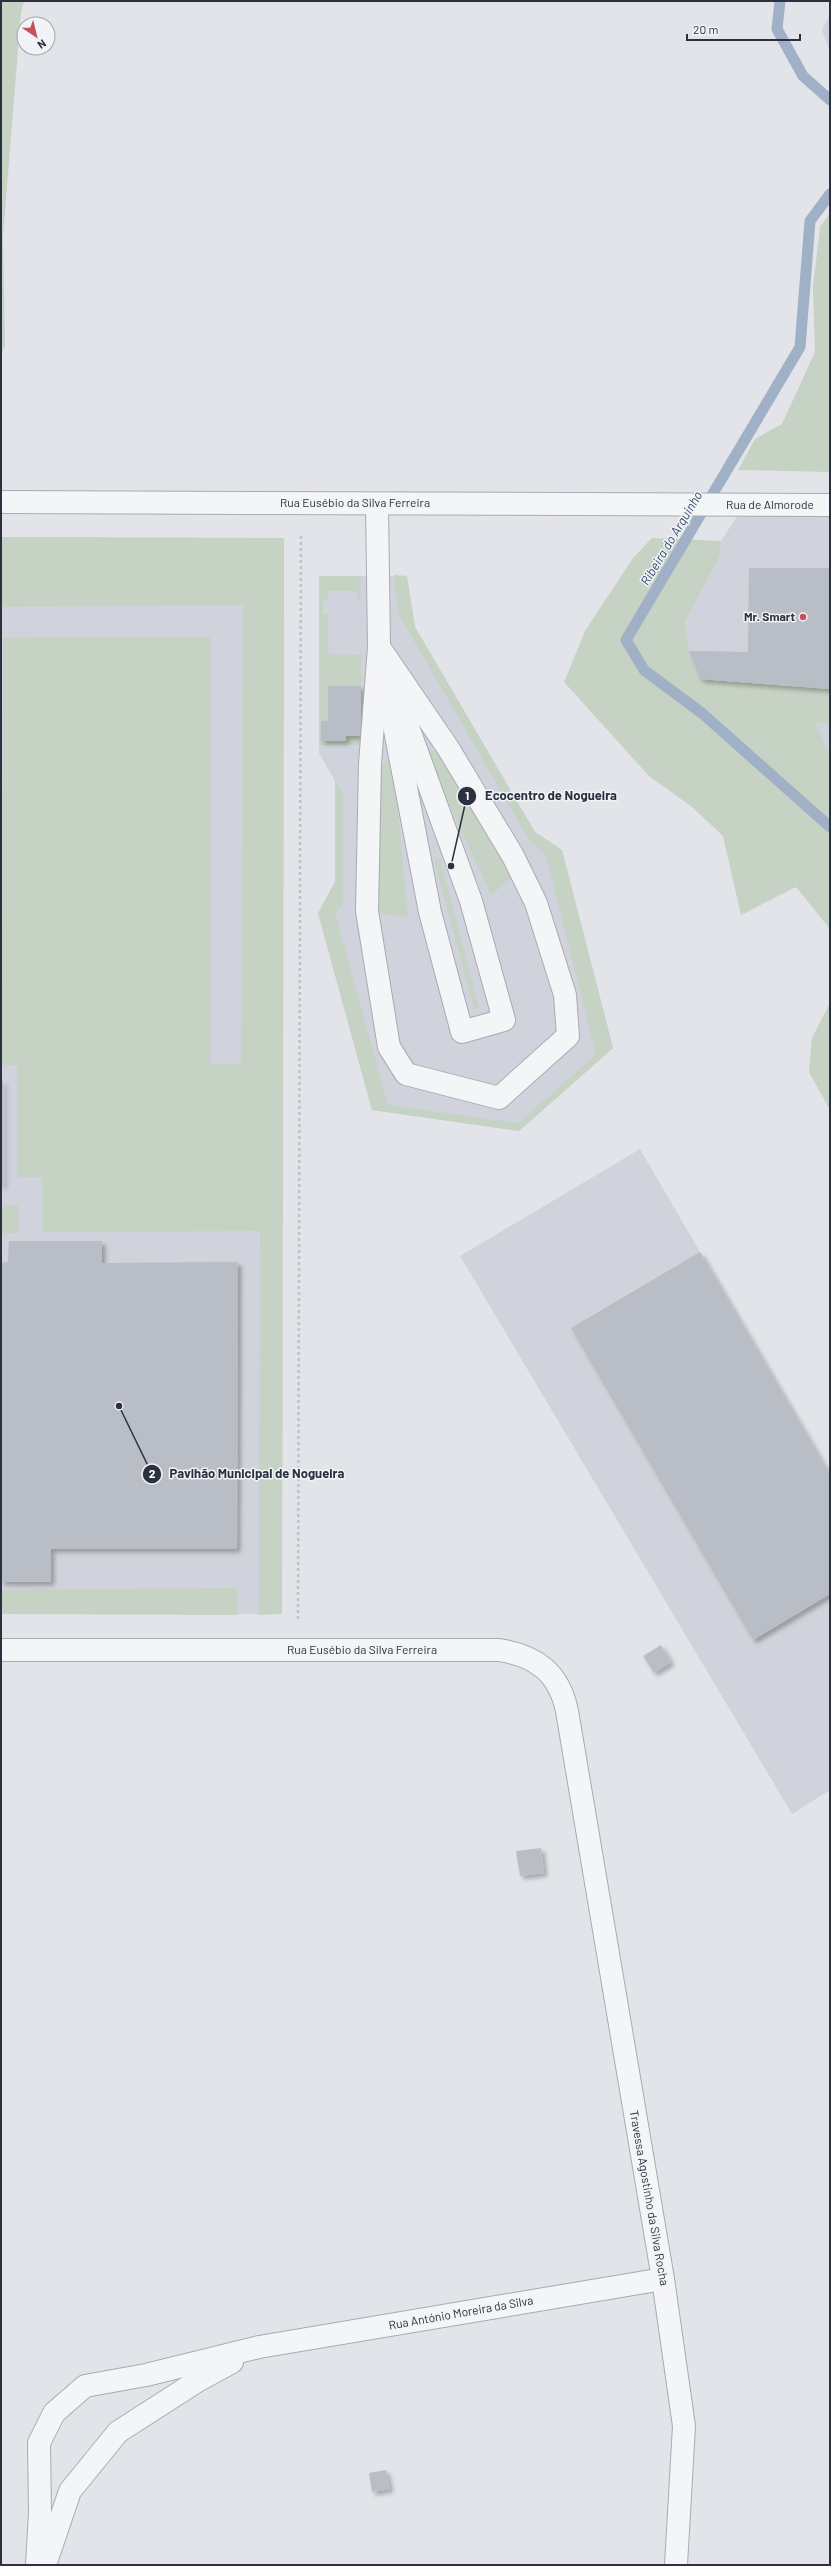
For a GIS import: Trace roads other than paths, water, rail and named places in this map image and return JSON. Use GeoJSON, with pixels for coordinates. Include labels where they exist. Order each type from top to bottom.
{"type":"FeatureCollection","features":[{"type":"Feature","properties":{"kind":"street","name":"Rua Eusébio da Silva Ferreira"},"geometry":{"type":"LineString","coordinates":[[1,502],[710,505]]}},
{"type":"Feature","properties":{"kind":"street"},"geometry":{"type":"LineString","coordinates":[[377,504],[379,647],[370,764],[367,911],[388,1047],[406,1074],[499,1098],[568,1036],[565,995],[536,903],[512,856],[448,748],[379,647]]}},
{"type":"Feature","properties":{"kind":"street","name":"Rua de Almorode"},"geometry":{"type":"LineString","coordinates":[[710,505],[830,505]]}},
{"type":"Feature","properties":{"kind":"street"},"geometry":{"type":"LineString","coordinates":[[379,647],[471,900],[504,1020],[462,1032],[430,912],[379,647]]}},
{"type":"Feature","properties":{"kind":"street","name":"Rua Eusébio da Silva Ferreira"},"geometry":{"type":"LineString","coordinates":[[1,1650],[499,1650],[522,1655],[547,1670],[558,1684],[564,1696],[586,1834]]}},
{"type":"Feature","properties":{"kind":"street","name":"Travessa Agostinho da Silva Rocha"},"geometry":{"type":"LineString","coordinates":[[586,1834],[662,2279],[684,2426],[676,2565]]}},
{"type":"Feature","properties":{"kind":"street","name":"Rua António Moreira da Silva"},"geometry":{"type":"LineString","coordinates":[[37,2565],[40,2512],[39,2443],[54,2413],[85,2386],[146,2375],[259,2347],[662,2279]]}},
{"type":"Feature","properties":{"kind":"street","name":"Rua António Moreira da Silva"},"geometry":{"type":"LineString","coordinates":[[45,2565],[70,2491],[118,2432],[199,2380],[259,2347]]}},
{"type":"Feature","properties":{"kind":"waterway","name":"Ribeira do Arquinho"},"geometry":{"type":"LineString","coordinates":[[780,1],[777,29],[803,76],[830,100]]}},
{"type":"Feature","properties":{"kind":"waterway","name":"Ribeira do Arquinho"},"geometry":{"type":"LineString","coordinates":[[830,194],[810,221],[800,347],[626,640],[644,670],[703,714],[830,827]]}},
{"type":"Feature","properties":{"kind":"place","name":"Mr. Smart"},"geometry":{"type":"Point","coordinates":[803,617]}},
{"type":"Feature","properties":{"kind":"place","name":"Ecocentro de Nogueira"},"geometry":{"type":"Point","coordinates":[451,866]}},
{"type":"Feature","properties":{"kind":"place","name":"Pavihão Municipal de Nogueira"},"geometry":{"type":"Point","coordinates":[119,1406]}}]}
